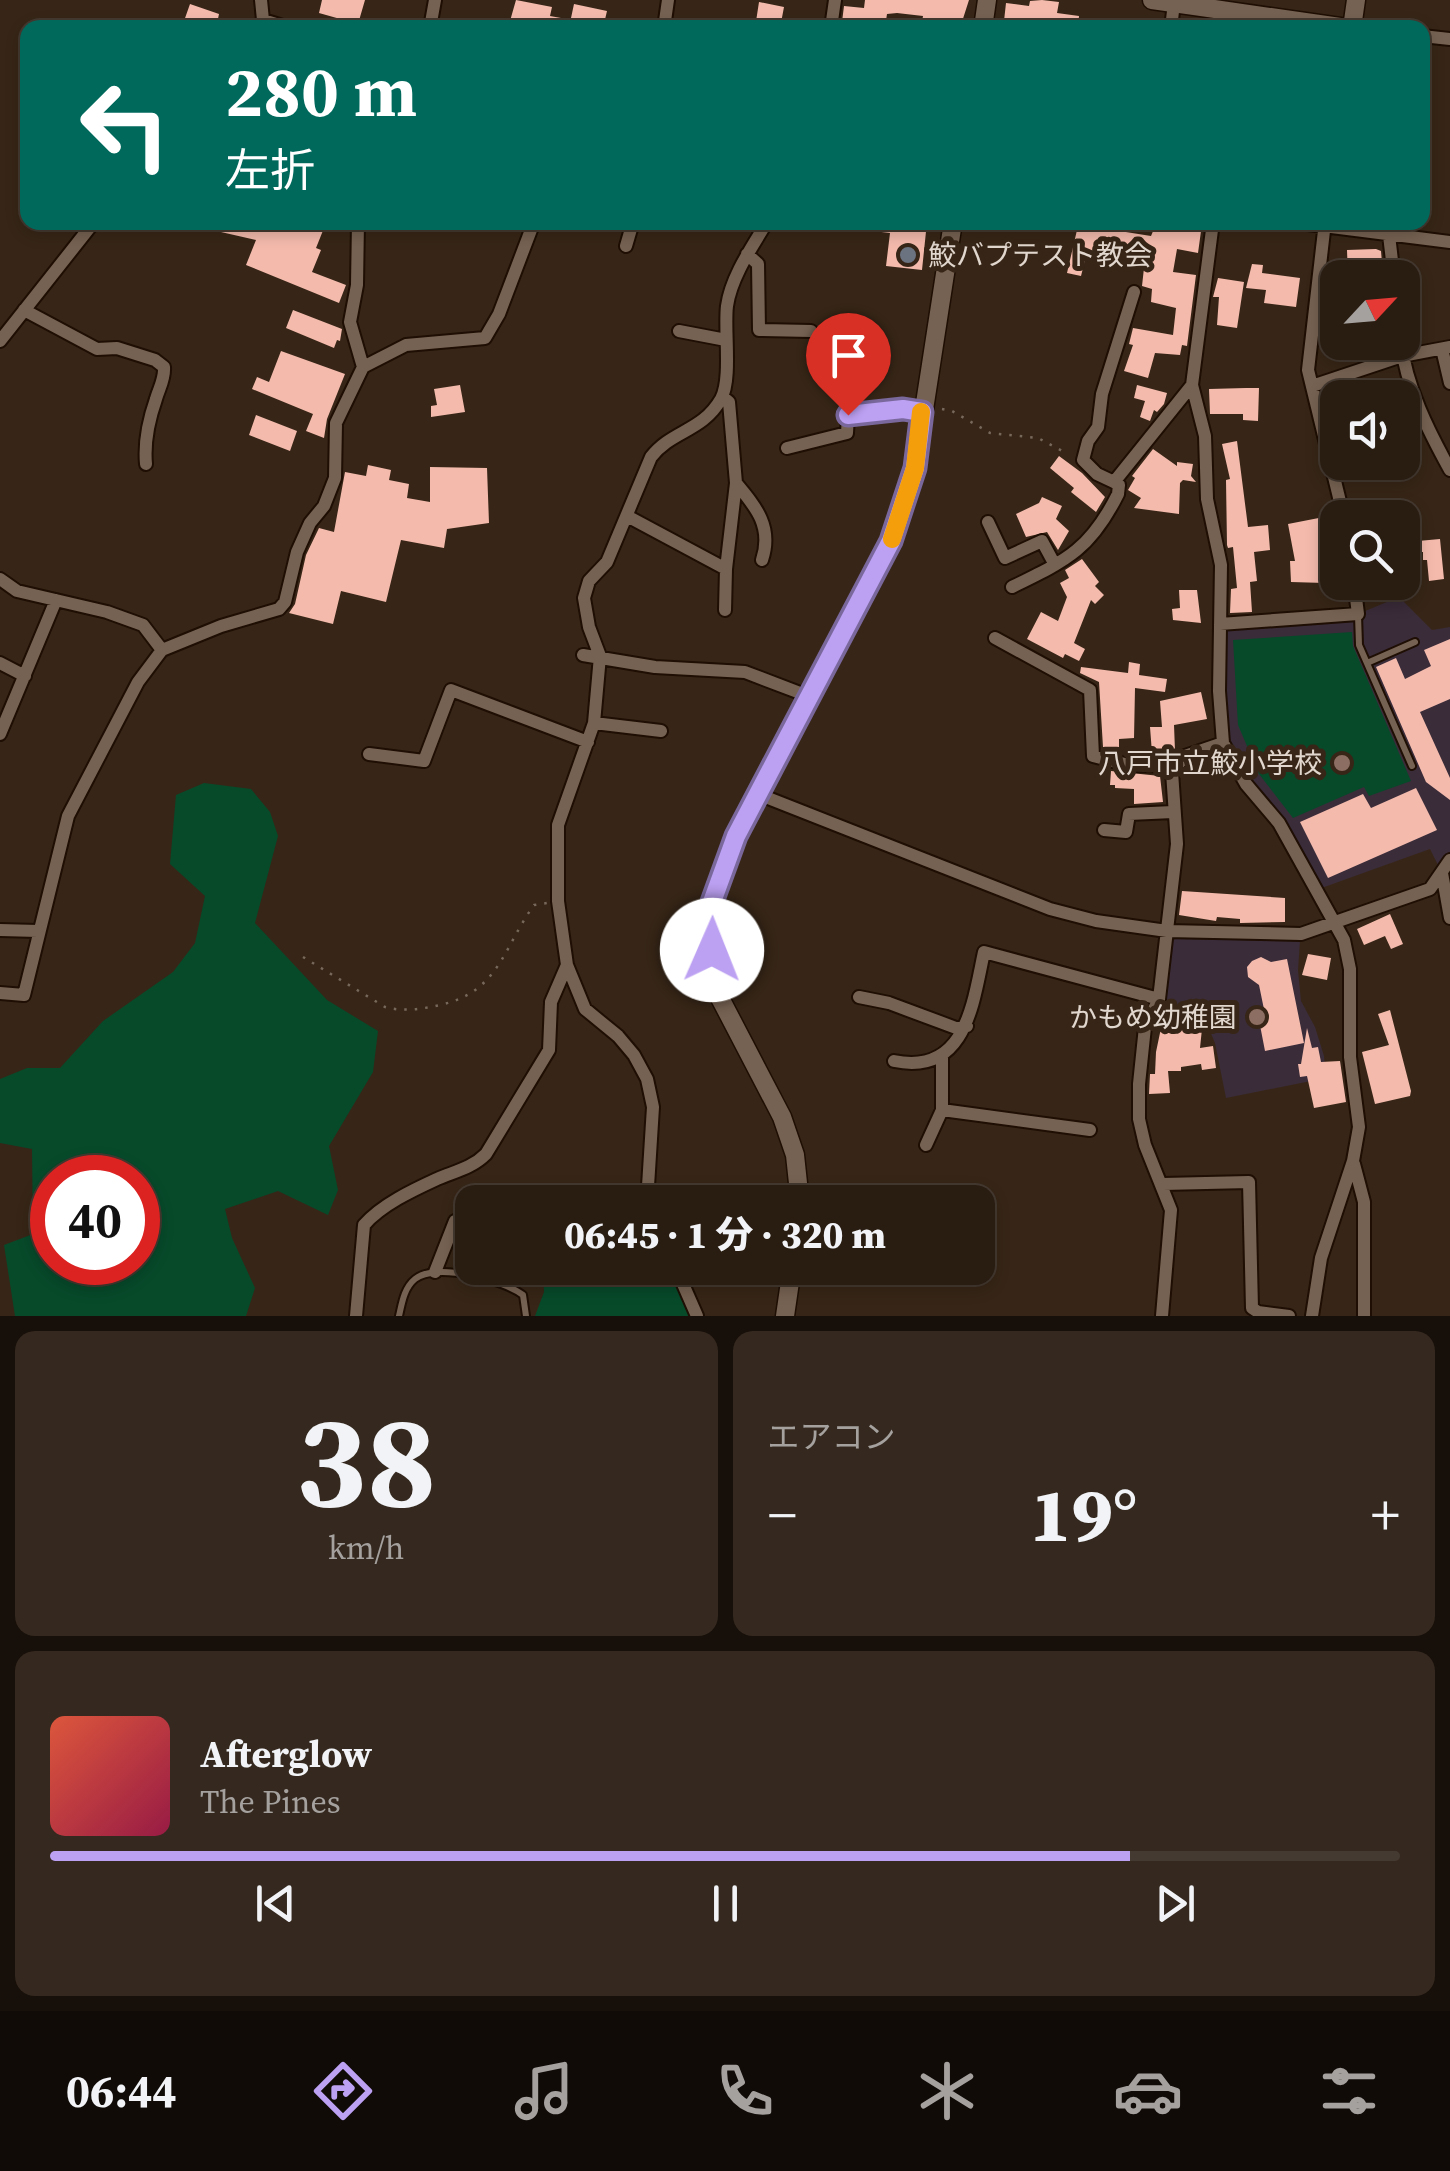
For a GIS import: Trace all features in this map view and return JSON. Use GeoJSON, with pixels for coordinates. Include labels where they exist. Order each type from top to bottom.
{"type":"FeatureCollection","features":[{"type":"Feature","properties":{"kind":"street"},"geometry":{"type":"LineString","coordinates":[[1152,0],[1293,20]]}},
{"type":"Feature","properties":{"kind":"street"},"geometry":{"type":"LineString","coordinates":[[1172,20],[1174,3]]}},
{"type":"Feature","properties":{"kind":"street"},"geometry":{"type":"LineString","coordinates":[[0,341],[88,230]]}},
{"type":"Feature","properties":{"kind":"street"},"geometry":{"type":"LineString","coordinates":[[358,230],[357,285],[350,322],[363,366]]}},
{"type":"Feature","properties":{"kind":"street"},"geometry":{"type":"LineString","coordinates":[[0,993],[24,995],[68,816],[138,682],[162,650],[221,626],[279,609],[297,552],[310,522],[324,506],[335,478],[336,423],[363,366],[406,345],[485,338],[500,314],[531,230]]}},
{"type":"Feature","properties":{"kind":"street"},"geometry":{"type":"LineString","coordinates":[[626,246],[631,230]]}},
{"type":"Feature","properties":{"kind":"street"},"geometry":{"type":"LineString","coordinates":[[648,1185],[652,1106],[647,1079],[618,1036],[585,1009],[568,965],[558,901],[558,825],[594,723],[600,656],[584,598],[590,581],[608,562],[651,457],[662,442],[696,428],[723,397],[727,303],[747,254],[762,230]]}},
{"type":"Feature","properties":{"kind":"street"},"geometry":{"type":"LineString","coordinates":[[798,1185],[795,1155],[782,1118],[720,998],[712,950],[712,902],[736,836],[891,541],[930,410],[952,230]]}},
{"type":"Feature","properties":{"kind":"street"},"geometry":{"type":"LineString","coordinates":[[1212,230],[1192,385],[1205,436],[1207,499],[1220,565],[1219,692],[1223,743],[1246,784],[1279,824],[1344,940],[1350,969],[1350,1056],[1359,1128],[1353,1161],[1325,1242],[1312,1316]]}},
{"type":"Feature","properties":{"kind":"street"},"geometry":{"type":"LineString","coordinates":[[1324,230],[1308,370],[1340,500]]}},
{"type":"Feature","properties":{"kind":"street"},"geometry":{"type":"LineString","coordinates":[[1357,230],[1450,242]]}},
{"type":"Feature","properties":{"kind":"street"},"geometry":{"type":"LineString","coordinates":[[1389,235],[1392,260]]}},
{"type":"Feature","properties":{"kind":"street"},"geometry":{"type":"LineString","coordinates":[[747,254],[758,264],[759,330],[811,331]]}},
{"type":"Feature","properties":{"kind":"street"},"geometry":{"type":"LineString","coordinates":[[1012,587],[1088,543],[1118,494],[1120,485],[1096,474],[1083,460],[1088,441],[1098,426],[1102,394],[1134,292]]}},
{"type":"Feature","properties":{"kind":"street"},"geometry":{"type":"LineString","coordinates":[[24,310],[97,349],[117,348],[155,360],[164,368],[144,448],[146,464]]}},
{"type":"Feature","properties":{"kind":"street"},"geometry":{"type":"LineString","coordinates":[[679,330],[726,340]]}},
{"type":"Feature","properties":{"kind":"street"},"geometry":{"type":"LineString","coordinates":[[1420,349],[1446,348],[1450,383]]}},
{"type":"Feature","properties":{"kind":"street"},"geometry":{"type":"LineString","coordinates":[[1312,386],[1377,360]]}},
{"type":"Feature","properties":{"kind":"street"},"geometry":{"type":"LineString","coordinates":[[1405,360],[1429,432],[1450,470]]}},
{"type":"Feature","properties":{"kind":"street"},"geometry":{"type":"LineString","coordinates":[[1114,482],[1192,385]]}},
{"type":"Feature","properties":{"kind":"street"},"geometry":{"type":"LineString","coordinates":[[723,397],[729,402],[736,483],[725,610]]}},
{"type":"Feature","properties":{"kind":"street"},"geometry":{"type":"LineString","coordinates":[[787,448],[846,433],[848,415],[930,410]]}},
{"type":"Feature","properties":{"kind":"street"},"geometry":{"type":"LineString","coordinates":[[736,483],[766,526],[762,560]]}},
{"type":"Feature","properties":{"kind":"street"},"geometry":{"type":"LineString","coordinates":[[627,516],[726,569]]}},
{"type":"Feature","properties":{"kind":"street"},"geometry":{"type":"LineString","coordinates":[[988,522],[1005,558],[1042,542],[1055,565]]}},
{"type":"Feature","properties":{"kind":"street"},"geometry":{"type":"LineString","coordinates":[[0,579],[17,591],[108,612],[143,625],[162,650]]}},
{"type":"Feature","properties":{"kind":"street"},"geometry":{"type":"LineString","coordinates":[[0,734],[56,600]]}},
{"type":"Feature","properties":{"kind":"street"},"geometry":{"type":"LineString","coordinates":[[1220,624],[1358,614],[1356,600]]}},
{"type":"Feature","properties":{"kind":"street"},"geometry":{"type":"LineString","coordinates":[[995,638],[1090,690],[1093,756],[1129,765],[1178,766]]}},
{"type":"Feature","properties":{"kind":"street"},"geometry":{"type":"LineString","coordinates":[[582,656],[655,667],[745,672],[808,696]]}},
{"type":"Feature","properties":{"kind":"street"},"geometry":{"type":"LineString","coordinates":[[0,663],[24,676]]}},
{"type":"Feature","properties":{"kind":"street"},"geometry":{"type":"LineString","coordinates":[[369,754],[424,761],[451,690],[588,742]]}},
{"type":"Feature","properties":{"kind":"street"},"geometry":{"type":"LineString","coordinates":[[594,723],[662,731]]}},
{"type":"Feature","properties":{"kind":"street"},"geometry":{"type":"LineString","coordinates":[[1162,1316],[1171,1210],[1145,1145],[1139,1084],[1145,1026],[1159,999],[1177,844],[1172,772],[1185,756],[1223,743]]}},
{"type":"Feature","properties":{"kind":"street"},"geometry":{"type":"LineString","coordinates":[[758,794],[1050,909],[1167,932],[1301,934],[1430,889],[1446,866]]}},
{"type":"Feature","properties":{"kind":"street"},"geometry":{"type":"LineString","coordinates":[[1104,830],[1126,832],[1129,814],[1173,812]]}},
{"type":"Feature","properties":{"kind":"street"},"geometry":{"type":"LineString","coordinates":[[1446,866],[1450,918]]}},
{"type":"Feature","properties":{"kind":"street"},"geometry":{"type":"LineString","coordinates":[[0,930],[38,932]]}},
{"type":"Feature","properties":{"kind":"street"},"geometry":{"type":"LineString","coordinates":[[894,1061],[911,1065],[942,1056],[968,1026],[984,952],[1159,999]]}},
{"type":"Feature","properties":{"kind":"street"},"geometry":{"type":"LineString","coordinates":[[356,1316],[364,1225],[372,1214],[434,1180],[474,1166],[486,1154],[548,1050],[551,1002],[568,965]]}},
{"type":"Feature","properties":{"kind":"street"},"geometry":{"type":"LineString","coordinates":[[859,997],[889,1003],[956,1028],[968,1026]]}},
{"type":"Feature","properties":{"kind":"street"},"geometry":{"type":"LineString","coordinates":[[926,1145],[942,1110],[942,1056]]}},
{"type":"Feature","properties":{"kind":"street"},"geometry":{"type":"LineString","coordinates":[[942,1110],[1090,1130]]}},
{"type":"Feature","properties":{"kind":"street"},"geometry":{"type":"LineString","coordinates":[[1353,1161],[1364,1202],[1364,1316]]}},
{"type":"Feature","properties":{"kind":"street"},"geometry":{"type":"LineString","coordinates":[[1163,1184],[1248,1182],[1252,1308],[1289,1316]]}},
{"type":"Feature","properties":{"kind":"street"},"geometry":{"type":"LineString","coordinates":[[436,1272],[455,1221]]}},
{"type":"Feature","properties":{"kind":"street"},"geometry":{"type":"LineString","coordinates":[[683,1285],[697,1316]]}},
{"type":"Feature","properties":{"kind":"street"},"geometry":{"type":"LineString","coordinates":[[785,1316],[790,1285]]}},
{"type":"Feature","properties":{"kind":"lane"},"geometry":{"type":"LineString","coordinates":[[1358,614],[1359,646],[1412,766]]}},
{"type":"Feature","properties":{"kind":"lane"},"geometry":{"type":"LineString","coordinates":[[1367,664],[1415,642]]}},
{"type":"Feature","properties":{"kind":"lane"},"geometry":{"type":"LineString","coordinates":[[399,1316],[411,1282],[436,1272],[493,1279],[514,1288],[524,1295],[526,1316]]}},
{"type":"Feature","properties":{"kind":"path"},"geometry":{"type":"LineString","coordinates":[[930,410],[952,411],[990,433],[1038,438],[1083,460]]}},
{"type":"Feature","properties":{"kind":"path"},"geometry":{"type":"LineString","coordinates":[[303,957],[384,1007],[397,1010],[454,1002],[480,989],[498,968],[517,928],[534,905],[558,901]]}},
{"type":"Feature","properties":{"kind":"shaded area","name":"八戸市立鮫小学校"},"geometry":{"type":"Polygon","coordinates":[[[1392,600],[1402,600],[1432,630],[1450,627],[1450,860],[1442,873],[1430,849],[1316,890],[1223,743],[1220,625],[1358,614],[1392,600]]]}},
{"type":"Feature","properties":{"kind":"shaded area","name":"かもめ幼稚園"},"geometry":{"type":"Polygon","coordinates":[[[1300,941],[1301,1001],[1315,1027],[1326,1078],[1226,1098],[1215,1043],[1200,1008],[1164,1004],[1171,942],[1300,941]]]}},
{"type":"Feature","properties":{"kind":"green space"},"geometry":{"type":"Polygon","coordinates":[[[1352,632],[1353,646],[1411,781],[1369,796],[1364,787],[1293,818],[1259,774],[1238,725],[1233,640],[1352,632]]]}},
{"type":"Feature","properties":{"kind":"green space"},"geometry":{"type":"Polygon","coordinates":[[[204,783],[251,789],[270,812],[278,836],[255,923],[327,1000],[378,1031],[373,1072],[329,1146],[338,1190],[328,1215],[278,1191],[225,1209],[232,1238],[255,1288],[246,1316],[15,1316],[4,1245],[30,1235],[30,1285],[160,1285],[160,1155],[32,1155],[32,1149],[0,1143],[0,1079],[27,1068],[60,1068],[103,1021],[173,972],[195,943],[205,896],[170,864],[176,795],[204,783]]]}},
{"type":"Feature","properties":{"kind":"green space"},"geometry":{"type":"Polygon","coordinates":[[[544,1285],[677,1285],[689,1316],[535,1316],[544,1285]]]}},
{"type":"Feature","properties":{"kind":"building"},"geometry":{"type":"Polygon","coordinates":[[[322,0],[365,0],[359,20],[319,13],[322,0]]]}},
{"type":"Feature","properties":{"kind":"building"},"geometry":{"type":"Polygon","coordinates":[[[516,0],[552,7],[550,16],[572,20],[510,20],[516,0]]]}},
{"type":"Feature","properties":{"kind":"building"},"geometry":{"type":"Polygon","coordinates":[[[865,0],[969,0],[963,20],[922,20],[923,16],[897,13],[887,14],[886,20],[842,20],[844,6],[864,8],[865,0]]]}},
{"type":"Feature","properties":{"kind":"building"},"geometry":{"type":"Polygon","coordinates":[[[1030,1],[1059,2],[1057,13],[1079,16],[1079,20],[1004,20],[1006,3],[1029,6],[1030,1]]]}},
{"type":"Feature","properties":{"kind":"building"},"geometry":{"type":"Polygon","coordinates":[[[759,2],[784,7],[782,20],[756,20],[759,2]]]}},
{"type":"Feature","properties":{"kind":"building"},"geometry":{"type":"Polygon","coordinates":[[[190,4],[219,14],[218,20],[184,20],[190,4]]]}},
{"type":"Feature","properties":{"kind":"building"},"geometry":{"type":"Polygon","coordinates":[[[574,4],[607,11],[605,20],[571,18],[574,4]]]}},
{"type":"Feature","properties":{"kind":"building"},"geometry":{"type":"Polygon","coordinates":[[[212,230],[323,230],[316,248],[321,250],[312,272],[346,285],[339,303],[246,265],[256,240],[212,230]]]}},
{"type":"Feature","properties":{"kind":"building"},"geometry":{"type":"Polygon","coordinates":[[[864,230],[926,230],[922,270],[886,266],[890,233],[864,230]]]}},
{"type":"Feature","properties":{"kind":"building"},"geometry":{"type":"Polygon","coordinates":[[[1077,230],[1151,236],[1154,230],[1201,230],[1198,253],[1177,249],[1173,272],[1196,275],[1187,346],[1182,345],[1180,355],[1155,353],[1148,378],[1124,371],[1133,345],[1129,344],[1133,328],[1173,335],[1176,308],[1151,302],[1152,289],[1142,286],[1145,259],[1094,250],[1090,261],[1085,260],[1081,276],[1067,273],[1077,230]]]}},
{"type":"Feature","properties":{"kind":"building"},"geometry":{"type":"Polygon","coordinates":[[[1376,249],[1381,251],[1382,260],[1347,260],[1347,250],[1376,249]]]}},
{"type":"Feature","properties":{"kind":"building"},"geometry":{"type":"Polygon","coordinates":[[[1252,264],[1263,265],[1262,273],[1300,278],[1296,307],[1264,303],[1266,290],[1246,288],[1252,264]]]}},
{"type":"Feature","properties":{"kind":"building"},"geometry":{"type":"Polygon","coordinates":[[[1218,278],[1244,282],[1237,328],[1217,325],[1219,297],[1213,297],[1218,278]]]}},
{"type":"Feature","properties":{"kind":"building"},"geometry":{"type":"Polygon","coordinates":[[[293,310],[342,329],[340,341],[334,348],[286,328],[293,310]]]}},
{"type":"Feature","properties":{"kind":"building"},"geometry":{"type":"Polygon","coordinates":[[[281,351],[345,374],[327,419],[324,438],[306,431],[313,414],[252,389],[257,377],[269,382],[281,351]]]}},
{"type":"Feature","properties":{"kind":"building"},"geometry":{"type":"Polygon","coordinates":[[[460,385],[465,412],[431,417],[431,406],[437,405],[434,389],[460,385]]]}},
{"type":"Feature","properties":{"kind":"building"},"geometry":{"type":"Polygon","coordinates":[[[1137,385],[1167,393],[1164,404],[1157,412],[1154,410],[1150,421],[1140,417],[1145,401],[1134,398],[1137,385]]]}},
{"type":"Feature","properties":{"kind":"building"},"geometry":{"type":"Polygon","coordinates":[[[1259,388],[1258,421],[1243,420],[1243,414],[1210,414],[1209,389],[1259,388]]]}},
{"type":"Feature","properties":{"kind":"building"},"geometry":{"type":"Polygon","coordinates":[[[256,415],[297,431],[290,451],[249,435],[256,415]]]}},
{"type":"Feature","properties":{"kind":"building"},"geometry":{"type":"Polygon","coordinates":[[[1237,441],[1248,527],[1268,525],[1270,550],[1254,552],[1257,581],[1250,582],[1252,612],[1230,613],[1231,589],[1237,588],[1233,547],[1227,545],[1226,480],[1230,479],[1222,444],[1237,441]]]}},
{"type":"Feature","properties":{"kind":"building"},"geometry":{"type":"Polygon","coordinates":[[[1153,449],[1177,466],[1177,462],[1193,464],[1191,476],[1196,482],[1180,483],[1179,514],[1134,508],[1141,498],[1128,490],[1135,478],[1132,476],[1153,449]]]}},
{"type":"Feature","properties":{"kind":"building"},"geometry":{"type":"Polygon","coordinates":[[[1059,456],[1105,497],[1096,512],[1050,468],[1059,456]]]}},
{"type":"Feature","properties":{"kind":"building"},"geometry":{"type":"Polygon","coordinates":[[[368,465],[391,470],[389,480],[409,484],[407,498],[430,502],[430,467],[487,468],[489,523],[447,529],[444,548],[401,540],[386,602],[341,591],[333,624],[289,613],[295,604],[306,555],[319,528],[334,532],[345,472],[366,476],[368,465]]]}},
{"type":"Feature","properties":{"kind":"building"},"geometry":{"type":"Polygon","coordinates":[[[1042,497],[1062,506],[1056,519],[1069,531],[1058,550],[1047,532],[1026,537],[1016,514],[1039,503],[1042,497]]]}},
{"type":"Feature","properties":{"kind":"building"},"geometry":{"type":"Polygon","coordinates":[[[1320,518],[1320,583],[1291,582],[1290,561],[1295,561],[1288,524],[1320,518]]]}},
{"type":"Feature","properties":{"kind":"building"},"geometry":{"type":"Polygon","coordinates":[[[1440,539],[1444,579],[1429,581],[1420,541],[1440,539]]]}},
{"type":"Feature","properties":{"kind":"building"},"geometry":{"type":"Polygon","coordinates":[[[1082,559],[1104,595],[1095,604],[1091,600],[1074,643],[1085,649],[1079,661],[1065,654],[1063,658],[1027,639],[1041,612],[1058,621],[1067,597],[1060,583],[1069,578],[1065,570],[1082,559]]]}},
{"type":"Feature","properties":{"kind":"building"},"geometry":{"type":"Polygon","coordinates":[[[1179,590],[1197,590],[1201,623],[1173,620],[1172,609],[1180,608],[1179,590]]]}},
{"type":"Feature","properties":{"kind":"building"},"geometry":{"type":"Polygon","coordinates":[[[1450,639],[1450,699],[1420,712],[1450,778],[1450,800],[1426,782],[1376,667],[1396,658],[1405,679],[1431,666],[1424,650],[1450,639]]]}},
{"type":"Feature","properties":{"kind":"building"},"geometry":{"type":"Polygon","coordinates":[[[1129,662],[1140,664],[1139,675],[1167,679],[1165,692],[1135,688],[1134,738],[1119,739],[1119,752],[1103,747],[1099,682],[1080,673],[1081,667],[1128,673],[1129,662]]]}},
{"type":"Feature","properties":{"kind":"building"},"geometry":{"type":"Polygon","coordinates":[[[1201,692],[1207,719],[1174,725],[1175,751],[1152,753],[1150,727],[1162,727],[1160,701],[1201,692]]]}},
{"type":"Feature","properties":{"kind":"building"},"geometry":{"type":"Polygon","coordinates":[[[1111,771],[1160,776],[1163,802],[1134,804],[1134,789],[1110,785],[1111,771]]]}},
{"type":"Feature","properties":{"kind":"building"},"geometry":{"type":"Polygon","coordinates":[[[1416,788],[1437,830],[1328,878],[1300,822],[1363,794],[1371,808],[1416,788]]]}},
{"type":"Feature","properties":{"kind":"building"},"geometry":{"type":"Polygon","coordinates":[[[1182,891],[1285,898],[1285,922],[1240,923],[1240,919],[1217,917],[1216,921],[1179,915],[1182,891]]]}},
{"type":"Feature","properties":{"kind":"building"},"geometry":{"type":"Polygon","coordinates":[[[1390,914],[1403,944],[1391,949],[1385,936],[1364,945],[1357,929],[1390,914]]]}},
{"type":"Feature","properties":{"kind":"building"},"geometry":{"type":"Polygon","coordinates":[[[1308,954],[1331,958],[1327,980],[1302,975],[1308,954]]]}},
{"type":"Feature","properties":{"kind":"building"},"geometry":{"type":"Polygon","coordinates":[[[1261,957],[1271,962],[1287,959],[1304,1043],[1265,1051],[1259,1020],[1266,1019],[1259,985],[1248,977],[1247,967],[1261,957]]]}},
{"type":"Feature","properties":{"kind":"building"},"geometry":{"type":"Polygon","coordinates":[[[1165,1009],[1203,1019],[1200,1048],[1213,1046],[1216,1068],[1202,1070],[1201,1064],[1168,1071],[1170,1093],[1149,1094],[1150,1074],[1155,1074],[1165,1009]]]}},
{"type":"Feature","properties":{"kind":"building"},"geometry":{"type":"Polygon","coordinates":[[[1390,1010],[1411,1091],[1410,1096],[1375,1104],[1362,1052],[1389,1045],[1378,1014],[1390,1010]]]}},
{"type":"Feature","properties":{"kind":"building"},"geometry":{"type":"Polygon","coordinates":[[[1307,1028],[1321,1062],[1340,1061],[1346,1102],[1314,1108],[1307,1076],[1300,1077],[1298,1064],[1307,1028]]]}},
{"type":"Feature","properties":{"kind":"slow traffic"},"geometry":{"type":"LineString","coordinates":[[892,539],[915,468],[921,412]]}},
{"type":"Feature","properties":{"kind":"place","name":"鮫バプテスト教会"},"geometry":{"type":"Point","coordinates":[908,255]}},
{"type":"Feature","properties":{"kind":"place","name":"八戸市立鮫小学校"},"geometry":{"type":"Point","coordinates":[1342,763]}},
{"type":"Feature","properties":{"kind":"place","name":"かもめ幼稚園"},"geometry":{"type":"Point","coordinates":[1257,1017]}},
{"type":"Feature","properties":{"kind":"route"},"geometry":{"type":"LineString","coordinates":[[712,950],[712,902],[736,836],[891,541],[915,468],[922,412],[903,409],[848,415]]}}]}
